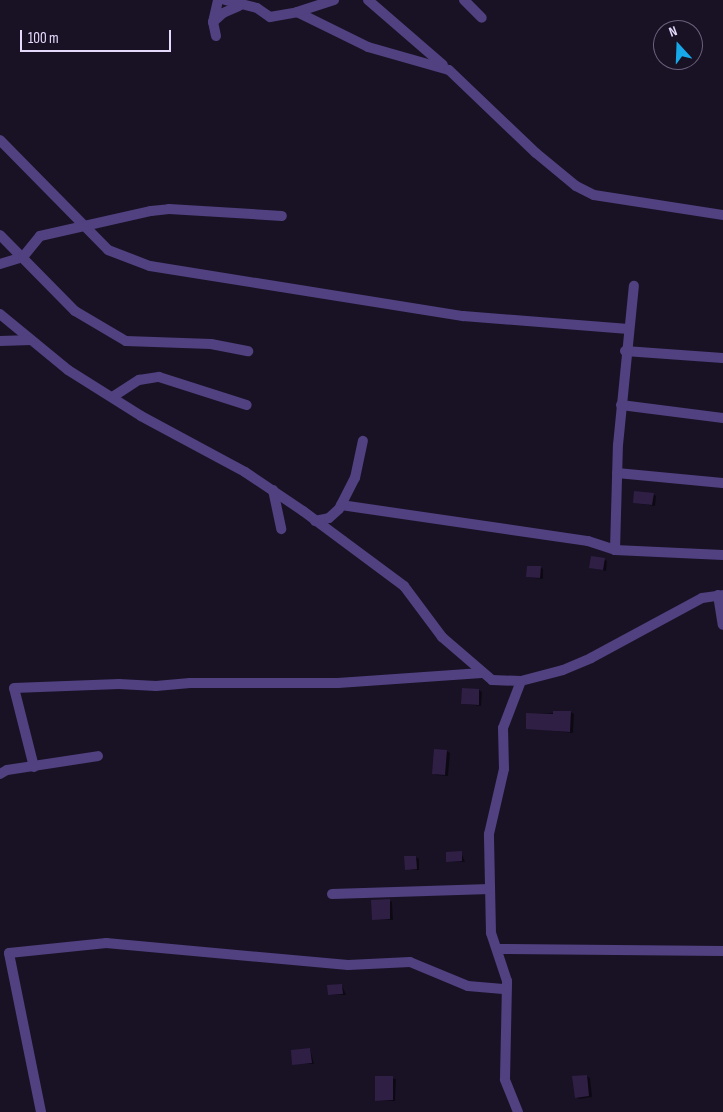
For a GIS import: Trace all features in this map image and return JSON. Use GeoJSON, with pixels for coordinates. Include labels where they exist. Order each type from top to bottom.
{"type":"FeatureCollection","features":[{"type":"Feature","properties":{"kind":"street"},"geometry":{"type":"LineString","coordinates":[[216,36],[214,22],[218,0]]}},
{"type":"Feature","properties":{"kind":"street"},"geometry":{"type":"LineString","coordinates":[[225,0],[239,6],[257,8],[270,17],[297,12],[334,0]]}},
{"type":"Feature","properties":{"kind":"street"},"geometry":{"type":"LineString","coordinates":[[368,0],[449,70],[495,116],[576,186],[594,195],[723,215]]}},
{"type":"Feature","properties":{"kind":"street"},"geometry":{"type":"LineString","coordinates":[[464,0],[482,18]]}},
{"type":"Feature","properties":{"kind":"street"},"geometry":{"type":"LineString","coordinates":[[214,22],[223,13],[239,6]]}},
{"type":"Feature","properties":{"kind":"street"},"geometry":{"type":"LineString","coordinates":[[297,12],[375,50],[449,70]]}},
{"type":"Feature","properties":{"kind":"street"},"geometry":{"type":"LineString","coordinates":[[0,140],[108,250],[150,266],[463,316],[628,329]]}},
{"type":"Feature","properties":{"kind":"street"},"geometry":{"type":"LineString","coordinates":[[0,264],[23,257],[40,236],[169,209],[282,216]]}},
{"type":"Feature","properties":{"kind":"street"},"geometry":{"type":"LineString","coordinates":[[0,235],[75,311],[126,341],[211,344],[248,351]]}},
{"type":"Feature","properties":{"kind":"street"},"geometry":{"type":"LineString","coordinates":[[615,550],[621,405],[625,352],[634,286]]}},
{"type":"Feature","properties":{"kind":"street"},"geometry":{"type":"LineString","coordinates":[[0,314],[68,370],[114,396],[141,416],[245,472],[273,490],[404,586],[442,637],[482,673],[500,682],[521,681],[591,658],[702,598],[720,595],[723,625]]}},
{"type":"Feature","properties":{"kind":"street"},"geometry":{"type":"LineString","coordinates":[[0,341],[31,340]]}},
{"type":"Feature","properties":{"kind":"street"},"geometry":{"type":"LineString","coordinates":[[625,352],[723,358]]}},
{"type":"Feature","properties":{"kind":"street"},"geometry":{"type":"LineString","coordinates":[[114,396],[140,380],[158,377],[247,405]]}},
{"type":"Feature","properties":{"kind":"street"},"geometry":{"type":"LineString","coordinates":[[621,405],[723,418]]}},
{"type":"Feature","properties":{"kind":"street"},"geometry":{"type":"LineString","coordinates":[[315,522],[329,518],[341,505],[354,478],[363,441]]}},
{"type":"Feature","properties":{"kind":"street"},"geometry":{"type":"LineString","coordinates":[[617,473],[723,483]]}},
{"type":"Feature","properties":{"kind":"street"},"geometry":{"type":"LineString","coordinates":[[273,490],[281,530]]}},
{"type":"Feature","properties":{"kind":"street"},"geometry":{"type":"LineString","coordinates":[[341,505],[588,541],[615,550],[723,556]]}},
{"type":"Feature","properties":{"kind":"street"},"geometry":{"type":"LineString","coordinates":[[34,767],[14,688],[119,684],[156,686],[190,683],[338,683],[482,673]]}},
{"type":"Feature","properties":{"kind":"street"},"geometry":{"type":"LineString","coordinates":[[518,1112],[505,1079],[506,989],[498,949],[491,933],[489,834],[504,769],[502,736],[521,681]]}},
{"type":"Feature","properties":{"kind":"street"},"geometry":{"type":"LineString","coordinates":[[0,774],[8,770],[98,756]]}},
{"type":"Feature","properties":{"kind":"street"},"geometry":{"type":"LineString","coordinates":[[332,894],[490,890]]}},
{"type":"Feature","properties":{"kind":"street"},"geometry":{"type":"LineString","coordinates":[[41,1112],[9,953],[106,943],[348,965],[410,962],[468,986],[506,989]]}},
{"type":"Feature","properties":{"kind":"street"},"geometry":{"type":"LineString","coordinates":[[498,949],[723,951]]}},
{"type":"Feature","properties":{"kind":"building"},"geometry":{"type":"Polygon","coordinates":[[[634,491],[654,493],[652,505],[633,503],[634,491]]]}},
{"type":"Feature","properties":{"kind":"building"},"geometry":{"type":"Polygon","coordinates":[[[591,556],[605,558],[603,570],[589,568],[591,556]]]}},
{"type":"Feature","properties":{"kind":"building"},"geometry":{"type":"Polygon","coordinates":[[[527,566],[541,566],[540,578],[526,577],[527,566]]]}},
{"type":"Feature","properties":{"kind":"building"},"geometry":{"type":"Polygon","coordinates":[[[462,688],[479,689],[479,705],[461,704],[462,688]]]}},
{"type":"Feature","properties":{"kind":"building"},"geometry":{"type":"Polygon","coordinates":[[[553,711],[571,711],[570,732],[526,729],[526,713],[553,714],[553,711]]]}},
{"type":"Feature","properties":{"kind":"building"},"geometry":{"type":"Polygon","coordinates":[[[434,749],[447,750],[445,775],[432,774],[434,749]]]}},
{"type":"Feature","properties":{"kind":"building"},"geometry":{"type":"Polygon","coordinates":[[[462,851],[462,861],[446,862],[446,852],[462,851]]]}},
{"type":"Feature","properties":{"kind":"building"},"geometry":{"type":"Polygon","coordinates":[[[404,856],[416,856],[417,869],[405,870],[404,856]]]}},
{"type":"Feature","properties":{"kind":"building"},"geometry":{"type":"Polygon","coordinates":[[[390,899],[390,919],[372,920],[371,900],[390,899]]]}},
{"type":"Feature","properties":{"kind":"building"},"geometry":{"type":"Polygon","coordinates":[[[342,984],[343,994],[328,995],[327,985],[342,984]]]}},
{"type":"Feature","properties":{"kind":"building"},"geometry":{"type":"Polygon","coordinates":[[[310,1048],[312,1063],[292,1065],[291,1050],[310,1048]]]}},
{"type":"Feature","properties":{"kind":"building"},"geometry":{"type":"Polygon","coordinates":[[[587,1075],[589,1096],[575,1098],[572,1076],[587,1075]]]}},
{"type":"Feature","properties":{"kind":"building"},"geometry":{"type":"Polygon","coordinates":[[[375,1076],[393,1076],[393,1100],[375,1101],[375,1076]]]}}]}
